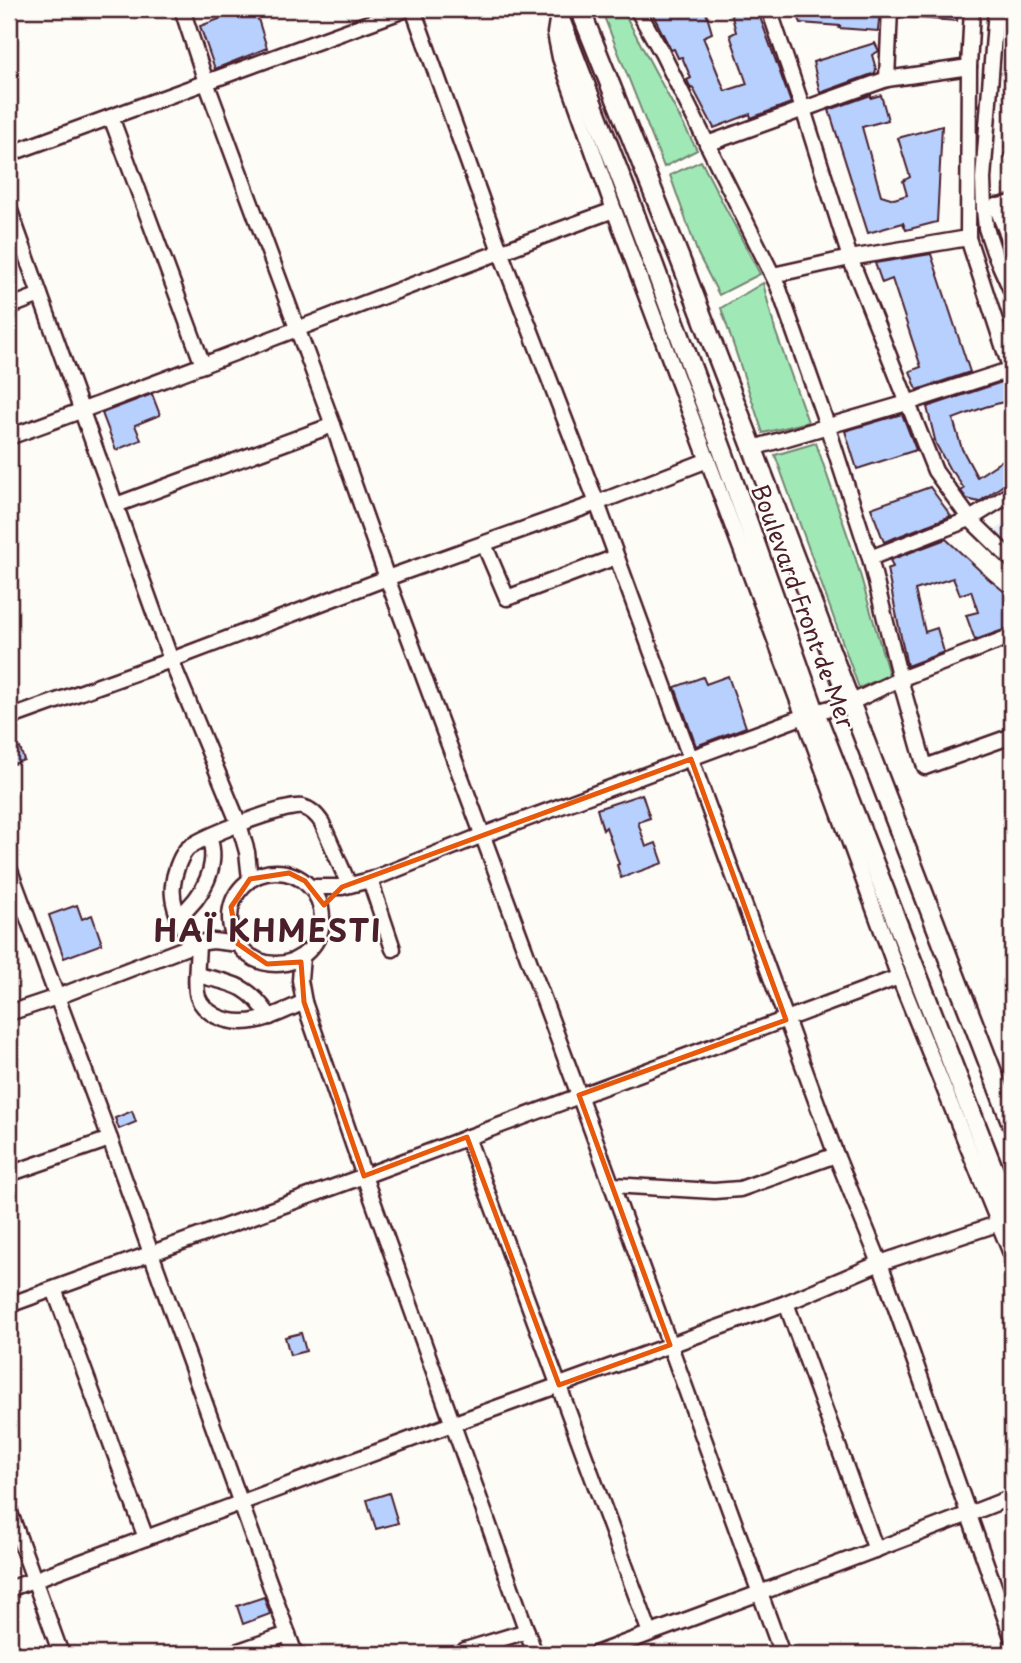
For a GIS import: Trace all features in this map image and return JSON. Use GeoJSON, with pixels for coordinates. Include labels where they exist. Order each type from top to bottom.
{"type":"FeatureCollection","features":[{"type":"Feature","properties":{"kind":"main road","name":"Boulevard Front de Mer"},"geometry":{"type":"LineString","coordinates":[[580,9],[676,246],[1012,1124]]}},
{"type":"Feature","properties":{"kind":"main road","name":"Boulevard Front de Mer"},"geometry":{"type":"LineString","coordinates":[[558,11],[718,439],[810,715],[1006,1220]]}},
{"type":"Feature","properties":{"kind":"street"},"geometry":{"type":"LineString","coordinates":[[182,9],[206,82],[782,1654]]}},
{"type":"Feature","properties":{"kind":"street"},"geometry":{"type":"LineString","coordinates":[[9,154],[407,9]]}},
{"type":"Feature","properties":{"kind":"street"},"geometry":{"type":"LineString","coordinates":[[413,9],[500,251],[597,503],[836,1155],[880,1263],[1012,1637]]}},
{"type":"Feature","properties":{"kind":"street"},"geometry":{"type":"LineString","coordinates":[[637,9],[662,53],[778,286],[870,558],[925,766],[1012,736]]}},
{"type":"Feature","properties":{"kind":"street"},"geometry":{"type":"LineString","coordinates":[[769,9],[849,258],[935,471],[970,519],[1012,560]]}},
{"type":"Feature","properties":{"kind":"street"},"geometry":{"type":"LineString","coordinates":[[887,79],[890,9]]}},
{"type":"Feature","properties":{"kind":"street"},"geometry":{"type":"LineString","coordinates":[[753,448],[1012,370],[968,238],[972,9]]}},
{"type":"Feature","properties":{"kind":"street"},"geometry":{"type":"LineString","coordinates":[[996,9],[983,179],[990,208],[1012,245]]}},
{"type":"Feature","properties":{"kind":"street"},"geometry":{"type":"LineString","coordinates":[[558,11],[555,33],[559,58],[614,210],[708,460],[810,715],[899,977],[1006,1220],[1012,1256]]}},
{"type":"Feature","properties":{"kind":"street"},"geometry":{"type":"LineString","coordinates":[[707,144],[887,79],[969,67]]}},
{"type":"Feature","properties":{"kind":"street"},"geometry":{"type":"LineString","coordinates":[[111,117],[203,365]]}},
{"type":"Feature","properties":{"kind":"street"},"geometry":{"type":"LineString","coordinates":[[990,208],[1012,203]]}},
{"type":"Feature","properties":{"kind":"street"},"geometry":{"type":"LineString","coordinates":[[9,208],[171,660],[239,824],[250,879]]}},
{"type":"Feature","properties":{"kind":"street"},"geometry":{"type":"LineString","coordinates":[[990,208],[986,228],[1012,292]]}},
{"type":"Feature","properties":{"kind":"street"},"geometry":{"type":"LineString","coordinates":[[9,437],[614,210]]}},
{"type":"Feature","properties":{"kind":"street"},"geometry":{"type":"LineString","coordinates":[[773,275],[849,258],[968,238]]}},
{"type":"Feature","properties":{"kind":"street"},"geometry":{"type":"LineString","coordinates":[[9,306],[40,295]]}},
{"type":"Feature","properties":{"kind":"street"},"geometry":{"type":"LineString","coordinates":[[116,505],[333,425]]}},
{"type":"Feature","properties":{"kind":"street"},"geometry":{"type":"LineString","coordinates":[[9,718],[708,460]]}},
{"type":"Feature","properties":{"kind":"street"},"geometry":{"type":"LineString","coordinates":[[870,558],[970,519],[1012,493]]}},
{"type":"Feature","properties":{"kind":"street"},"geometry":{"type":"LineString","coordinates":[[484,544],[507,598],[616,557]]}},
{"type":"Feature","properties":{"kind":"street"},"geometry":{"type":"LineString","coordinates":[[312,887],[345,886],[370,880],[691,758],[810,715],[850,704],[900,679],[1012,636]]}},
{"type":"Feature","properties":{"kind":"street"},"geometry":{"type":"LineString","coordinates":[[302,997],[271,1017],[243,1023],[223,1019],[202,1005],[197,995],[198,944],[179,916],[173,899],[173,882],[181,859],[192,845],[239,824],[288,807],[301,807],[319,817],[345,886]]}},
{"type":"Feature","properties":{"kind":"street"},"geometry":{"type":"LineString","coordinates":[[179,916],[196,900],[209,873],[214,855],[209,837]]}},
{"type":"Feature","properties":{"kind":"street"},"geometry":{"type":"LineString","coordinates":[[244,839],[270,872]]}},
{"type":"Feature","properties":{"kind":"street"},"geometry":{"type":"LineString","coordinates":[[9,868],[110,1139],[295,1654]]}},
{"type":"Feature","properties":{"kind":"street"},"geometry":{"type":"LineString","coordinates":[[279,871],[297,876],[312,887],[320,902],[323,921],[321,932],[310,950],[294,961],[276,964],[267,964],[251,957],[238,944],[233,936],[230,918],[235,896],[242,886],[250,879],[270,872],[279,871]]}},
{"type":"Feature","properties":{"kind":"street"},"geometry":{"type":"LineString","coordinates":[[370,880],[393,949]]}},
{"type":"Feature","properties":{"kind":"street"},"geometry":{"type":"LineString","coordinates":[[322,911],[345,886]]}},
{"type":"Feature","properties":{"kind":"street"},"geometry":{"type":"LineString","coordinates":[[9,1013],[198,944],[218,931],[230,918]]}},
{"type":"Feature","properties":{"kind":"street"},"geometry":{"type":"LineString","coordinates":[[198,944],[238,944]]}},
{"type":"Feature","properties":{"kind":"street"},"geometry":{"type":"LineString","coordinates":[[302,957],[302,997],[535,1654]]}},
{"type":"Feature","properties":{"kind":"street"},"geometry":{"type":"LineString","coordinates":[[276,964],[302,997]]}},
{"type":"Feature","properties":{"kind":"street"},"geometry":{"type":"LineString","coordinates":[[197,975],[245,989],[259,1000],[271,1017]]}},
{"type":"Feature","properties":{"kind":"street"},"geometry":{"type":"LineString","coordinates":[[9,1305],[899,977]]}},
{"type":"Feature","properties":{"kind":"street"},"geometry":{"type":"LineString","coordinates":[[467,1137],[650,1633]]}},
{"type":"Feature","properties":{"kind":"street"},"geometry":{"type":"LineString","coordinates":[[9,1174],[110,1139]]}},
{"type":"Feature","properties":{"kind":"street"},"geometry":{"type":"LineString","coordinates":[[612,1185],[714,1192],[740,1189],[836,1155]]}},
{"type":"Feature","properties":{"kind":"street"},"geometry":{"type":"LineString","coordinates":[[9,1589],[786,1303],[880,1263],[1006,1220]]}},
{"type":"Feature","properties":{"kind":"street"},"geometry":{"type":"LineString","coordinates":[[54,1289],[146,1538]]}},
{"type":"Feature","properties":{"kind":"street"},"geometry":{"type":"LineString","coordinates":[[786,1303],[876,1550]]}},
{"type":"Feature","properties":{"kind":"street"},"geometry":{"type":"LineString","coordinates":[[594,1654],[1012,1497]]}},
{"type":"Feature","properties":{"kind":"street"},"geometry":{"type":"LineString","coordinates":[[9,1510],[61,1654]]}},
{"type":"Feature","properties":{"kind":"street"},"geometry":{"type":"LineString","coordinates":[[465,1650],[527,1631]]}},
{"type":"Feature","properties":{"kind":"street"},"geometry":{"type":"LineString","coordinates":[[230,1654],[288,1634]]}},
{"type":"Feature","properties":{"kind":"path"},"geometry":{"type":"LineString","coordinates":[[1012,135],[1004,152],[1012,169]]}},
{"type":"Feature","properties":{"kind":"highlighted area"},"geometry":{"type":"Polygon","coordinates":[[[691,759],[786,1020],[579,1095],[670,1345],[559,1385],[467,1137],[364,1176],[304,1002],[301,962],[267,964],[238,944],[231,907],[250,879],[289,873],[305,881],[324,905],[342,887],[691,759]]]}},
{"type":"Feature","properties":{"kind":"shaded area"},"geometry":{"type":"Polygon","coordinates":[[[1012,519],[1012,547],[994,531],[1012,519]]]}},
{"type":"Feature","properties":{"kind":"green space"},"geometry":{"type":"Polygon","coordinates":[[[601,9],[622,9],[697,150],[664,167],[601,9]]]}},
{"type":"Feature","properties":{"kind":"green space"},"geometry":{"type":"Polygon","coordinates":[[[701,161],[760,274],[719,295],[698,254],[670,175],[701,161]]]}},
{"type":"Feature","properties":{"kind":"green space"},"geometry":{"type":"Polygon","coordinates":[[[763,283],[775,330],[808,422],[763,433],[721,308],[763,283]]]}},
{"type":"Feature","properties":{"kind":"green space"},"geometry":{"type":"Polygon","coordinates":[[[816,443],[856,560],[889,675],[859,688],[775,455],[816,443]]]}},
{"type":"Feature","properties":{"kind":"building"},"geometry":{"type":"Polygon","coordinates":[[[246,9],[255,9],[267,48],[215,69],[200,26],[246,9]]]}},
{"type":"Feature","properties":{"kind":"building"},"geometry":{"type":"Polygon","coordinates":[[[650,9],[705,9],[712,33],[703,37],[725,91],[747,84],[730,35],[736,32],[730,9],[757,9],[791,103],[751,118],[750,114],[714,128],[693,88],[691,89],[687,80],[691,78],[682,57],[678,58],[674,49],[671,50],[650,9]]]}},
{"type":"Feature","properties":{"kind":"building"},"geometry":{"type":"Polygon","coordinates":[[[795,9],[880,9],[878,31],[801,23],[795,9]]]}},
{"type":"Feature","properties":{"kind":"building"},"geometry":{"type":"Polygon","coordinates":[[[902,9],[958,9],[957,21],[902,17],[902,9]]]}},
{"type":"Feature","properties":{"kind":"building"},"geometry":{"type":"Polygon","coordinates":[[[875,43],[879,51],[872,55],[875,73],[820,93],[813,62],[875,43]]]}},
{"type":"Feature","properties":{"kind":"building"},"geometry":{"type":"Polygon","coordinates":[[[871,95],[871,98],[881,95],[888,120],[862,127],[881,195],[894,199],[907,195],[903,181],[910,177],[898,138],[942,126],[937,222],[906,230],[903,223],[868,233],[829,110],[871,95]]]}},
{"type":"Feature","properties":{"kind":"building"},"geometry":{"type":"Polygon","coordinates":[[[931,254],[970,372],[917,390],[910,371],[921,367],[892,279],[882,283],[875,263],[931,254]]]}},
{"type":"Feature","properties":{"kind":"building"},"geometry":{"type":"Polygon","coordinates":[[[1012,380],[1012,402],[985,407],[953,419],[962,449],[977,477],[1012,454],[1012,479],[979,502],[967,499],[961,491],[964,489],[936,444],[927,407],[1012,380]]]}},
{"type":"Feature","properties":{"kind":"building"},"geometry":{"type":"Polygon","coordinates":[[[152,394],[160,415],[135,425],[141,440],[116,450],[102,413],[152,394]]]}},
{"type":"Feature","properties":{"kind":"building"},"geometry":{"type":"Polygon","coordinates":[[[902,414],[916,450],[857,469],[845,431],[902,414]]]}},
{"type":"Feature","properties":{"kind":"building"},"geometry":{"type":"Polygon","coordinates":[[[930,487],[951,516],[884,542],[871,508],[930,487]]]}},
{"type":"Feature","properties":{"kind":"building"},"geometry":{"type":"Polygon","coordinates":[[[946,539],[1012,598],[1012,627],[975,640],[966,615],[978,612],[971,591],[960,595],[953,578],[915,590],[925,632],[937,628],[944,652],[907,666],[887,569],[893,567],[890,560],[946,539]]]}},
{"type":"Feature","properties":{"kind":"building"},"geometry":{"type":"Polygon","coordinates":[[[728,676],[746,727],[696,746],[675,687],[703,677],[706,684],[728,676]]]}},
{"type":"Feature","properties":{"kind":"building"},"geometry":{"type":"Polygon","coordinates":[[[20,748],[24,760],[14,764],[9,753],[20,748]]]}},
{"type":"Feature","properties":{"kind":"building"},"geometry":{"type":"Polygon","coordinates":[[[642,794],[650,818],[638,822],[646,847],[656,843],[663,863],[621,878],[617,865],[619,864],[606,827],[603,830],[597,809],[642,794]]]}},
{"type":"Feature","properties":{"kind":"building"},"geometry":{"type":"Polygon","coordinates":[[[77,905],[82,919],[92,915],[102,944],[64,958],[49,915],[77,905]]]}},
{"type":"Feature","properties":{"kind":"building"},"geometry":{"type":"Polygon","coordinates":[[[132,1111],[136,1122],[119,1129],[115,1118],[132,1111]]]}},
{"type":"Feature","properties":{"kind":"building"},"geometry":{"type":"Polygon","coordinates":[[[301,1333],[306,1351],[290,1355],[285,1337],[301,1333]]]}},
{"type":"Feature","properties":{"kind":"building"},"geometry":{"type":"Polygon","coordinates":[[[389,1493],[398,1523],[376,1529],[367,1500],[389,1493]]]}},
{"type":"Feature","properties":{"kind":"building"},"geometry":{"type":"Polygon","coordinates":[[[264,1597],[270,1614],[243,1624],[237,1606],[264,1597]]]}},
{"type":"Feature","properties":{"kind":"district","name":"HAÏ KHMESTI"},"geometry":{"type":"Point","coordinates":[268,929]}}]}
